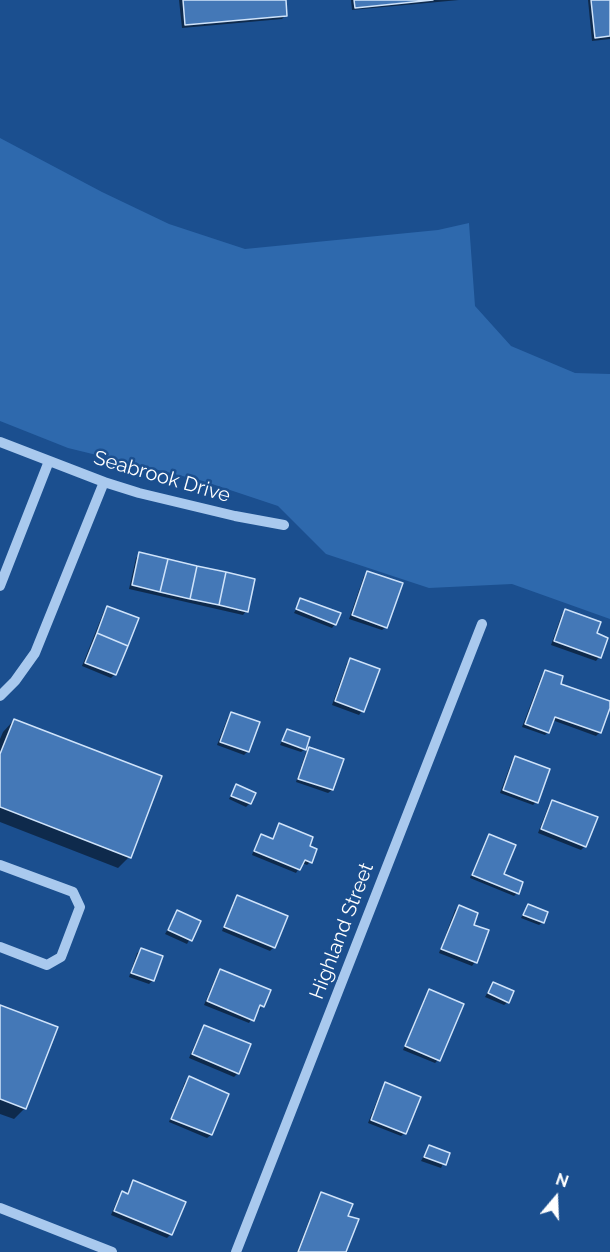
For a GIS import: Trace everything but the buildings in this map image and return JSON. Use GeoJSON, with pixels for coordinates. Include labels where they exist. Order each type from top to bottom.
{"type":"FeatureCollection","features":[{"type":"Feature","properties":{"kind":"street","name":"Seabrook Drive"},"geometry":{"type":"LineString","coordinates":[[0,442],[104,482],[171,501],[284,525]]}},
{"type":"Feature","properties":{"kind":"street"},"geometry":{"type":"LineString","coordinates":[[0,586],[49,461]]}},
{"type":"Feature","properties":{"kind":"street"},"geometry":{"type":"LineString","coordinates":[[0,696],[15,681],[35,652],[104,482]]}},
{"type":"Feature","properties":{"kind":"street","name":"Highland Street"},"geometry":{"type":"LineString","coordinates":[[236,1252],[482,624]]}},
{"type":"Feature","properties":{"kind":"street"},"geometry":{"type":"LineString","coordinates":[[0,865],[73,892],[80,907],[60,957],[47,965],[0,947]]}},
{"type":"Feature","properties":{"kind":"street"},"geometry":{"type":"LineString","coordinates":[[0,1208],[112,1252]]}},
{"type":"Feature","properties":{"kind":"shaded area"},"geometry":{"type":"Polygon","coordinates":[[[0,138],[102,192],[169,224],[245,249],[438,230],[469,223],[475,306],[511,346],[575,373],[610,374],[610,619],[512,584],[429,588],[326,554],[278,506],[203,481],[68,448],[0,421],[0,138]]]}}]}
